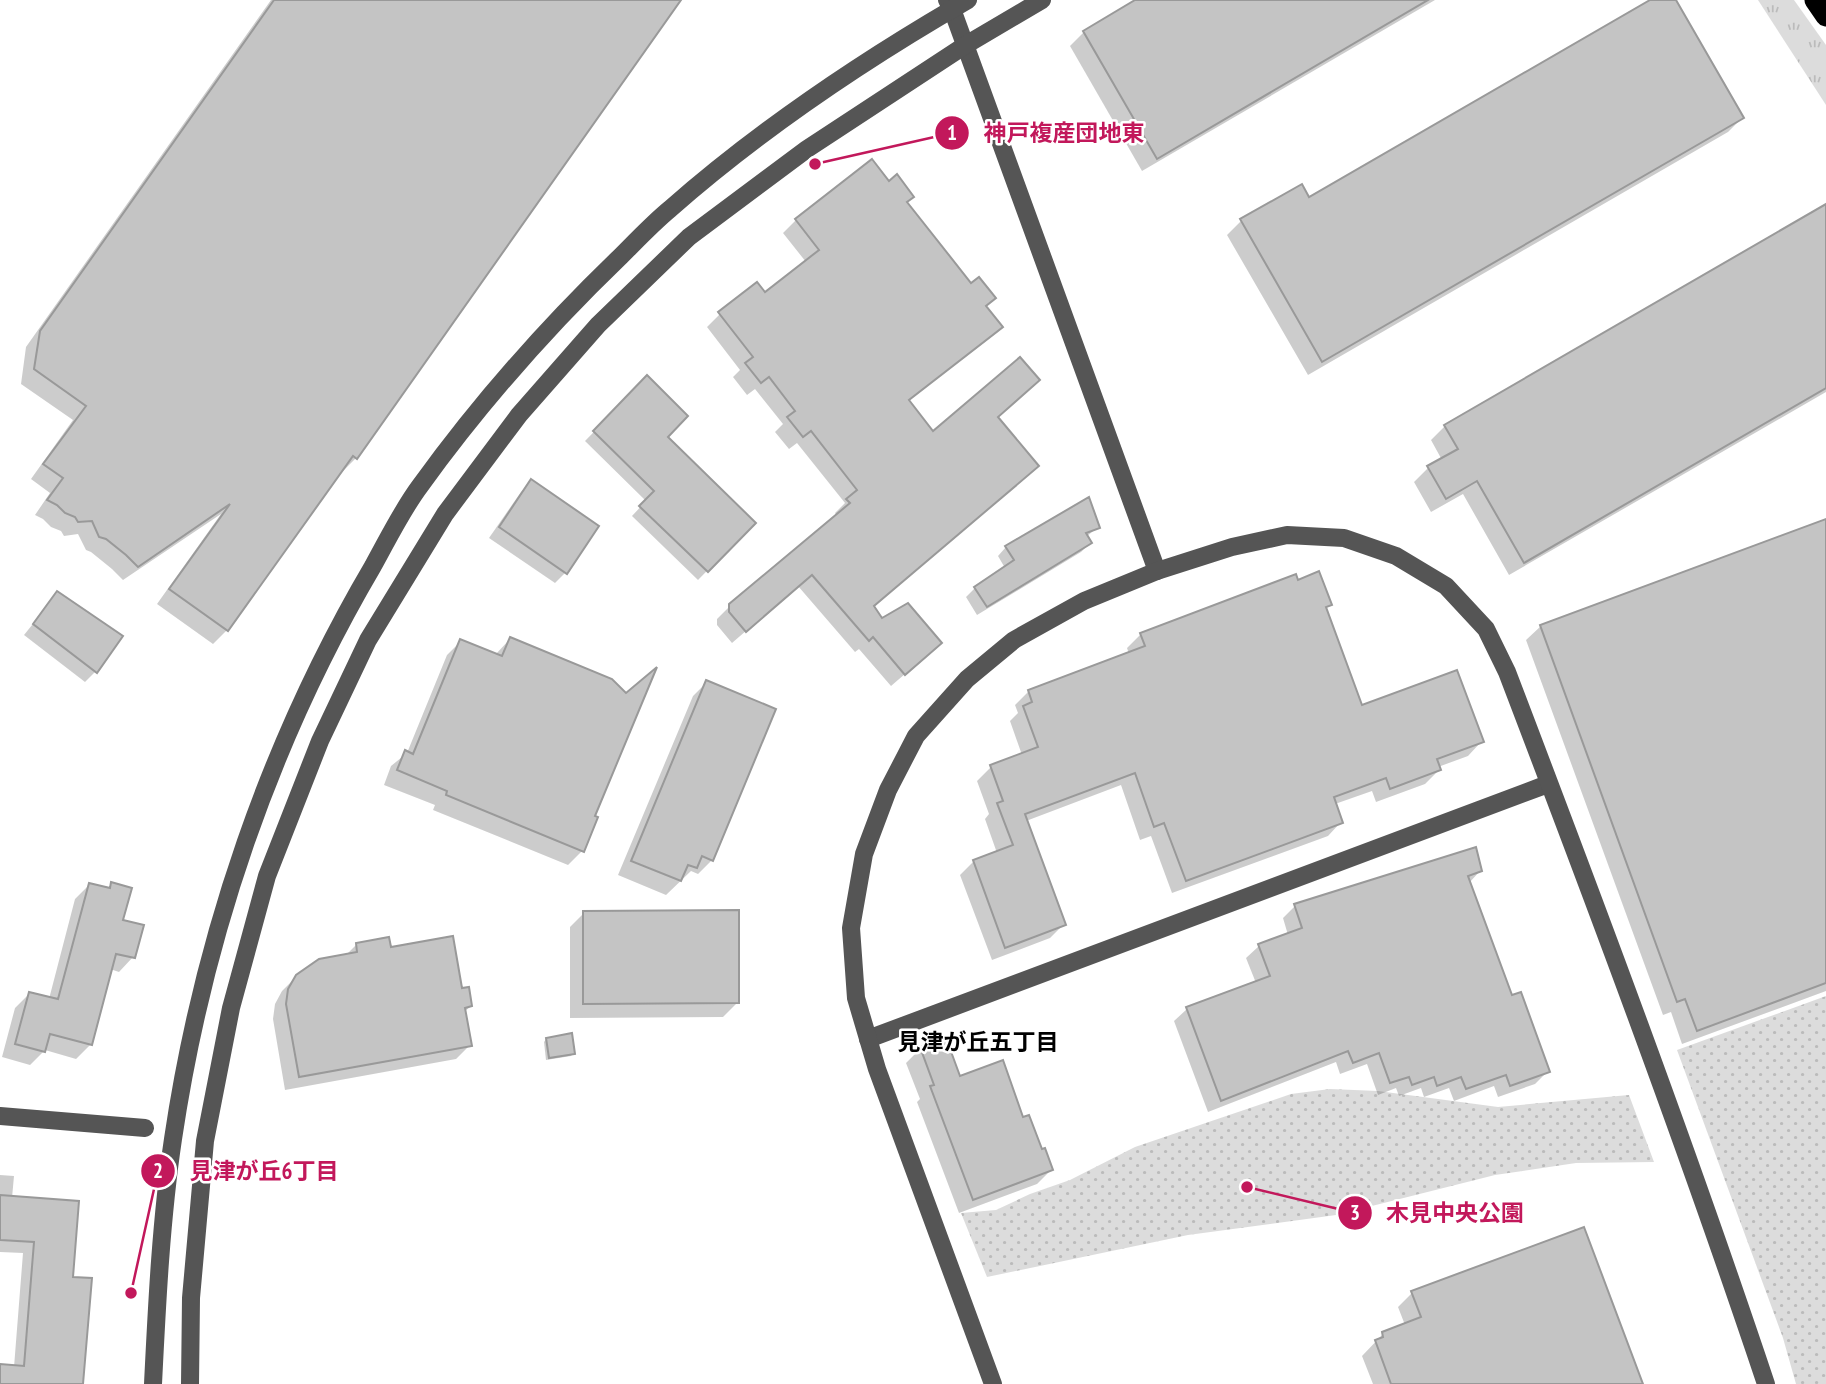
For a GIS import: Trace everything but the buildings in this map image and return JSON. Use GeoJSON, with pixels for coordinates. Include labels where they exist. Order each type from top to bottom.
{"type":"FeatureCollection","features":[{"type":"Feature","properties":{"kind":"highway"},"geometry":{"type":"LineString","coordinates":[[1815,0],[1826,16]]}},
{"type":"Feature","properties":{"kind":"street"},"geometry":{"type":"LineString","coordinates":[[153,1384],[158,1296],[173,1139],[200,998],[243,849],[288,730],[345,613],[417,489],[494,389],[574,301],[669,209],[792,111],[949,5],[968,0]]}},
{"type":"Feature","properties":{"kind":"street"},"geometry":{"type":"LineString","coordinates":[[190,1384],[191,1298],[205,1141],[231,1008],[267,876],[320,741],[368,640],[445,514],[519,415],[598,325],[689,237],[807,149],[964,46],[1042,0]]}},
{"type":"Feature","properties":{"kind":"street"},"geometry":{"type":"LineString","coordinates":[[949,5],[1157,572]]}},
{"type":"Feature","properties":{"kind":"street"},"geometry":{"type":"LineString","coordinates":[[993,1384],[877,1069],[856,998],[851,928],[864,854],[888,790],[916,736],[967,679],[1014,640],[1084,601],[1157,572],[1231,547],[1287,535],[1343,538],[1396,556],[1446,586],[1486,629],[1507,672],[1722,1251],[1766,1384]]}},
{"type":"Feature","properties":{"kind":"street"},"geometry":{"type":"LineString","coordinates":[[868,1039],[1548,784]]}},
{"type":"Feature","properties":{"kind":"street"},"geometry":{"type":"LineString","coordinates":[[0,1116],[145,1128]]}},
{"type":"Feature","properties":{"kind":"green space"},"geometry":{"type":"Polygon","coordinates":[[[1758,0],[1794,0],[1826,45],[1826,105],[1758,0]]]}},
{"type":"Feature","properties":{"kind":"green space"},"geometry":{"type":"Polygon","coordinates":[[[1826,996],[1826,1384],[1796,1384],[1783,1338],[1677,1050],[1826,996]]]}},
{"type":"Feature","properties":{"kind":"green space"},"geometry":{"type":"Polygon","coordinates":[[[1330,1089],[1378,1091],[1498,1107],[1629,1095],[1654,1162],[1576,1163],[1495,1175],[1336,1215],[1188,1235],[987,1277],[961,1213],[996,1210],[1070,1180],[1135,1147],[1291,1094],[1330,1089]]]}},
{"type":"Feature","properties":{"kind":"place","name":"神戸複産団地東"},"geometry":{"type":"Point","coordinates":[815,164]}},
{"type":"Feature","properties":{"kind":"place","name":"木見中央公園"},"geometry":{"type":"Point","coordinates":[1247,1187]}},
{"type":"Feature","properties":{"kind":"place","name":"見津が丘6丁目"},"geometry":{"type":"Point","coordinates":[131,1293]}},
{"type":"Feature","properties":{"kind":"district","name":"見津が丘五丁目"},"geometry":{"type":"Point","coordinates":[978,1041]}}]}
